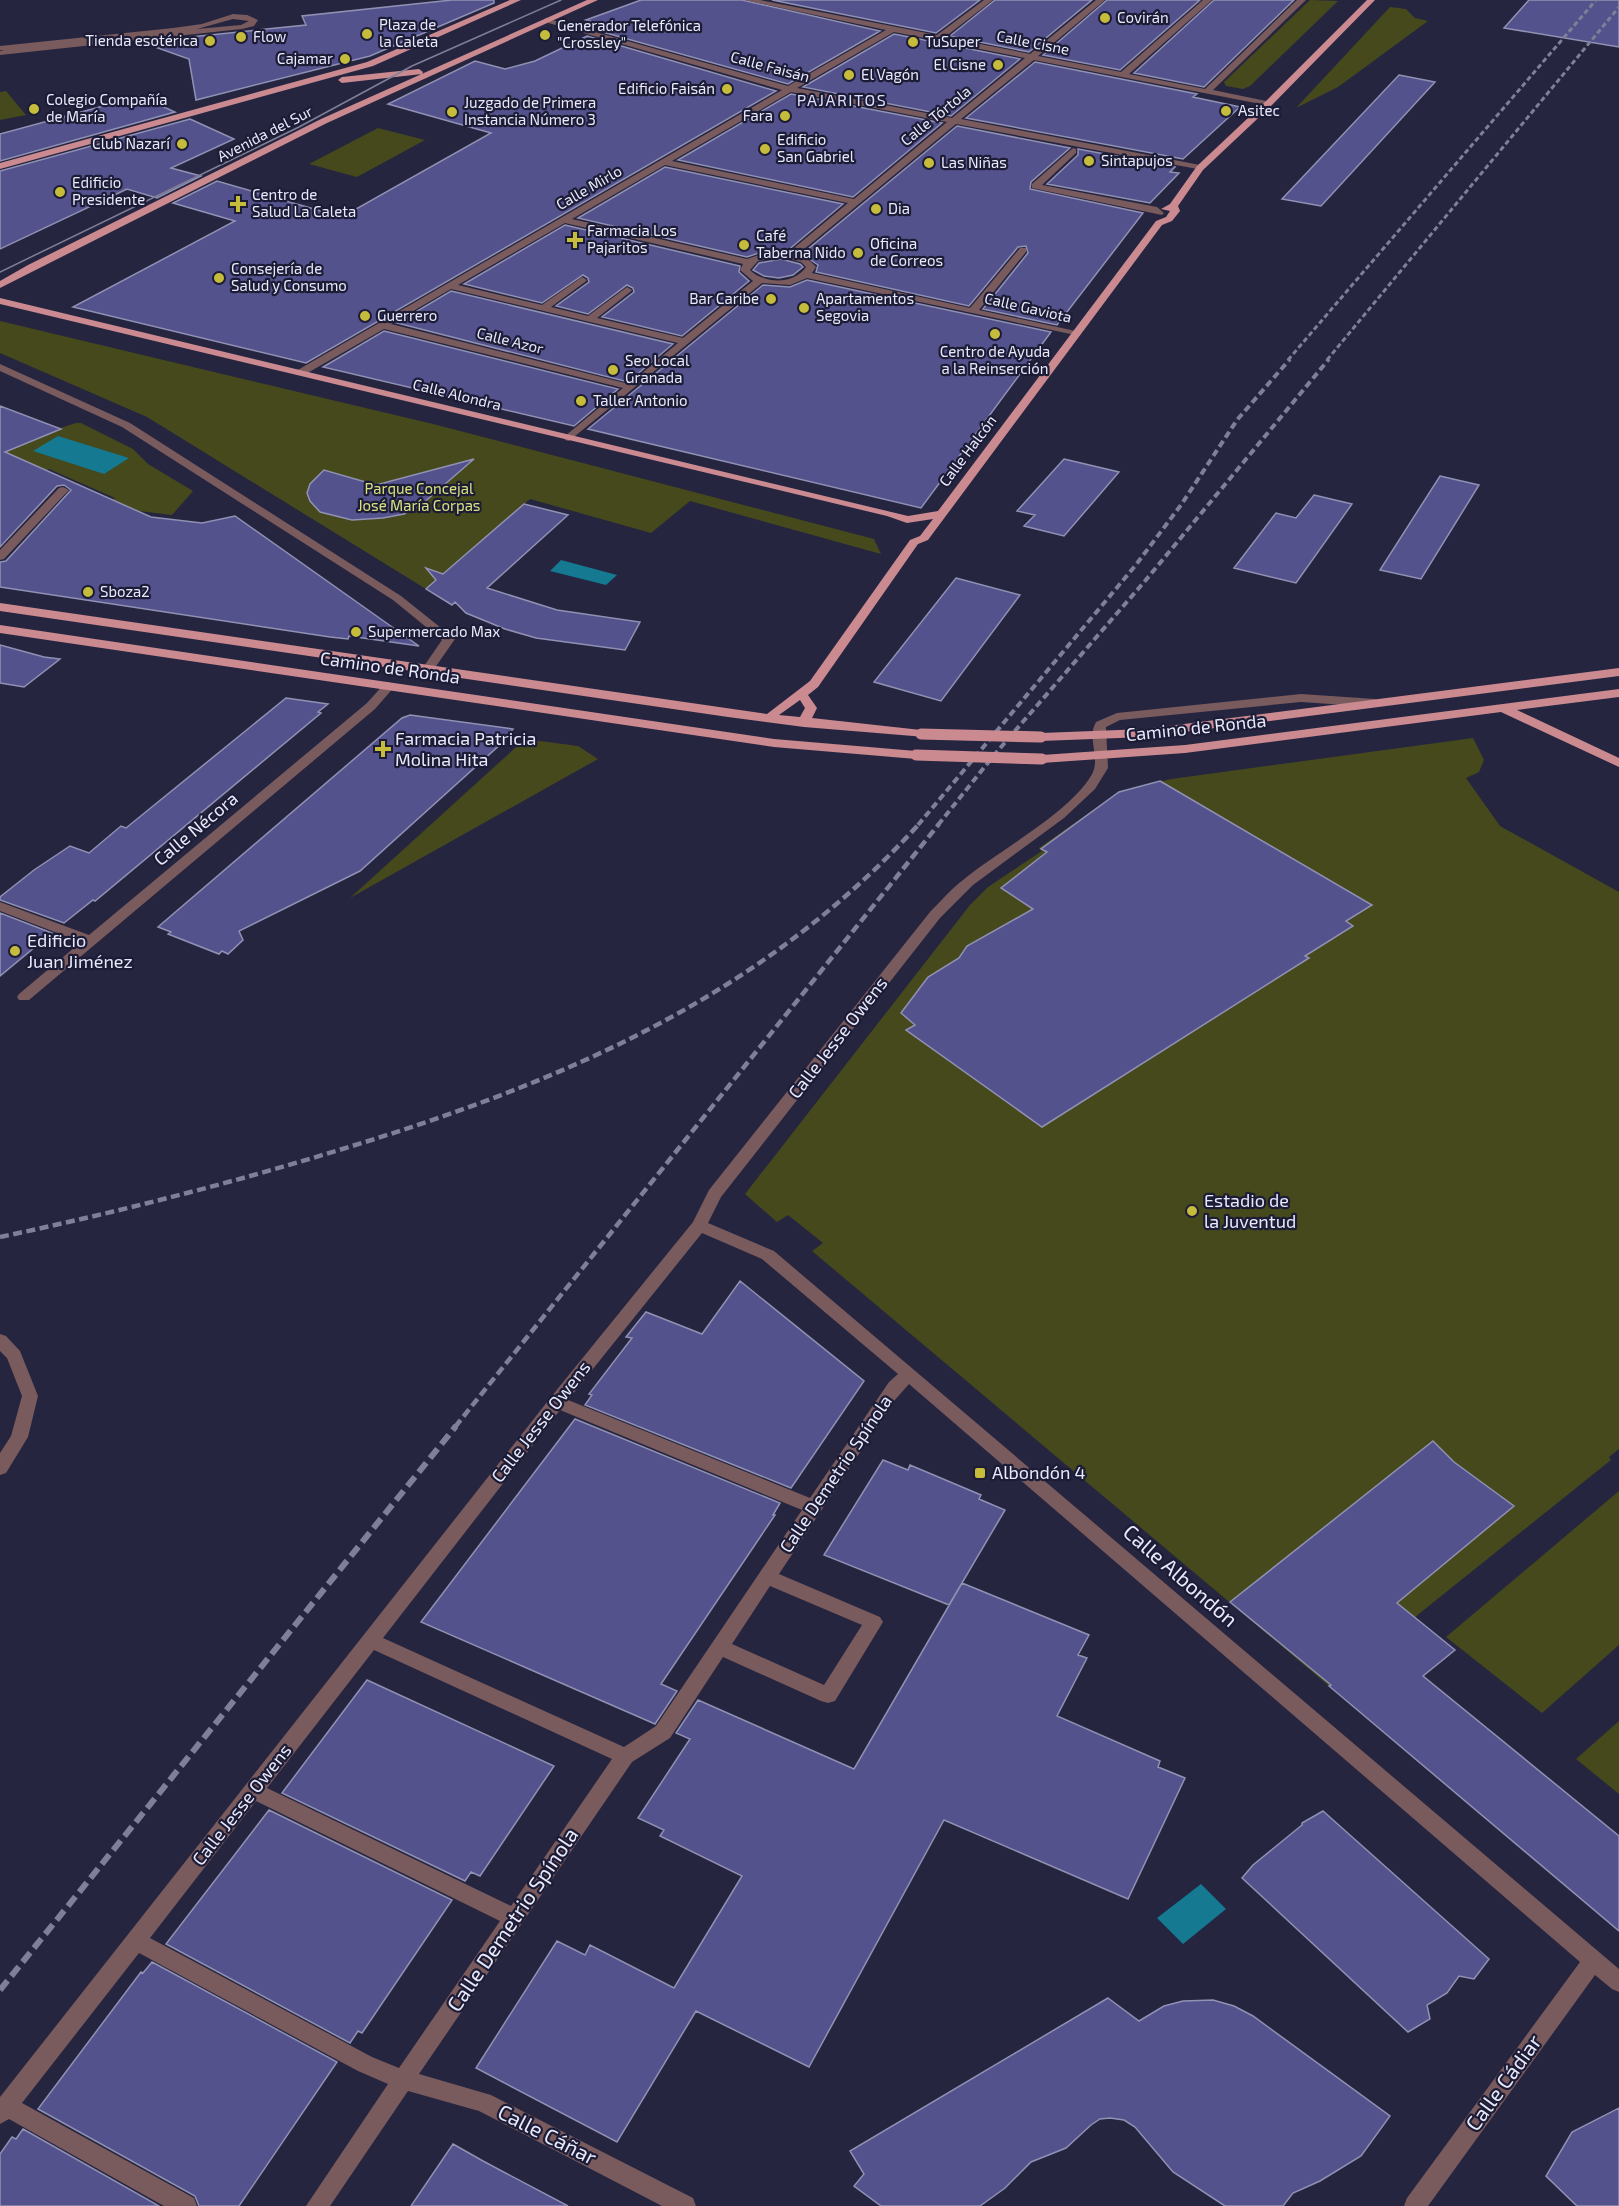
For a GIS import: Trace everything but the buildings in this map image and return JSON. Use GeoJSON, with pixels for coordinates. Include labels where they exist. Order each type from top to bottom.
{"type":"FeatureCollection","features":[{"type":"Feature","properties":{"kind":"main road"},"geometry":{"type":"LineString","coordinates":[[0,166],[370,64],[517,0]]}},
{"type":"Feature","properties":{"kind":"main road","name":"Avenida del Sur"},"geometry":{"type":"LineString","coordinates":[[0,285],[31,267],[324,122],[594,0]]}},
{"type":"Feature","properties":{"kind":"main road","name":"Calle Halcón"},"geometry":{"type":"LineString","coordinates":[[770,718],[776,709],[802,696],[831,662],[914,542],[924,538],[1159,218],[1169,219],[1175,211],[1173,206],[1200,168],[1268,104],[1371,0]]}},
{"type":"Feature","properties":{"kind":"main road"},"geometry":{"type":"LineString","coordinates":[[193,114],[226,111],[349,78],[437,69]]}},
{"type":"Feature","properties":{"kind":"main road","name":"Calle Alondra"},"geometry":{"type":"LineString","coordinates":[[0,301],[891,514],[907,520],[941,514]]}},
{"type":"Feature","properties":{"kind":"main road"},"geometry":{"type":"LineString","coordinates":[[907,520],[914,542]]}},
{"type":"Feature","properties":{"kind":"main road","name":"Camino de Ronda"},"geometry":{"type":"LineString","coordinates":[[0,607],[804,723],[921,734],[1041,737],[1145,733],[1619,672]]}},
{"type":"Feature","properties":{"kind":"main road","name":"Camino de Ronda"},"geometry":{"type":"LineString","coordinates":[[0,629],[774,743],[916,755],[1042,759],[1185,749],[1619,693]]}},
{"type":"Feature","properties":{"kind":"main road"},"geometry":{"type":"LineString","coordinates":[[1474,691],[1504,708],[1619,763]]}},
{"type":"Feature","properties":{"kind":"main road"},"geometry":{"type":"LineString","coordinates":[[770,718],[774,743],[804,723],[811,708],[802,696]]}},
{"type":"Feature","properties":{"kind":"street","name":"Calle Cisne"},"geometry":{"type":"LineString","coordinates":[[748,0],[1268,104]]}},
{"type":"Feature","properties":{"kind":"street"},"geometry":{"type":"LineString","coordinates":[[939,38],[989,0]]}},
{"type":"Feature","properties":{"kind":"street","name":"Calle Tórtola"},"geometry":{"type":"LineString","coordinates":[[790,255],[1101,0]]}},
{"type":"Feature","properties":{"kind":"street"},"geometry":{"type":"LineString","coordinates":[[1123,75],[1208,0]]}},
{"type":"Feature","properties":{"kind":"street"},"geometry":{"type":"LineString","coordinates":[[1206,92],[1302,0]]}},
{"type":"Feature","properties":{"kind":"street"},"geometry":{"type":"LineString","coordinates":[[0,48],[196,28],[232,17],[249,16],[254,20],[251,24],[242,27],[0,53]]}},
{"type":"Feature","properties":{"kind":"street","name":"Calle Faisán"},"geometry":{"type":"LineString","coordinates":[[548,20],[789,89],[1200,168]]}},
{"type":"Feature","properties":{"kind":"street","name":"Calle Mirlo"},"geometry":{"type":"LineString","coordinates":[[300,372],[893,29]]}},
{"type":"Feature","properties":{"kind":"street"},"geometry":{"type":"LineString","coordinates":[[1073,151],[1035,186],[1154,209],[1159,218]]}},
{"type":"Feature","properties":{"kind":"street"},"geometry":{"type":"LineString","coordinates":[[664,162],[856,202]]}},
{"type":"Feature","properties":{"kind":"street"},"geometry":{"type":"LineString","coordinates":[[563,220],[749,262],[762,256],[790,255],[810,267],[807,275],[786,282],[760,280],[753,278],[745,270],[749,262]]}},
{"type":"Feature","properties":{"kind":"street","name":"Calle Gaviota"},"geometry":{"type":"LineString","coordinates":[[973,311],[1023,250]]}},
{"type":"Feature","properties":{"kind":"street","name":"Calle Gaviota"},"geometry":{"type":"LineString","coordinates":[[807,275],[1076,334]]}},
{"type":"Feature","properties":{"kind":"street"},"geometry":{"type":"LineString","coordinates":[[544,308],[582,280]]}},
{"type":"Feature","properties":{"kind":"street"},"geometry":{"type":"LineString","coordinates":[[569,438],[760,280]]}},
{"type":"Feature","properties":{"kind":"street"},"geometry":{"type":"LineString","coordinates":[[449,286],[686,342]]}},
{"type":"Feature","properties":{"kind":"street"},"geometry":{"type":"LineString","coordinates":[[590,319],[627,290]]}},
{"type":"Feature","properties":{"kind":"street","name":"Calle Azor"},"geometry":{"type":"LineString","coordinates":[[381,325],[630,387]]}},
{"type":"Feature","properties":{"kind":"street"},"geometry":{"type":"LineString","coordinates":[[0,367],[126,425],[398,598],[449,639],[428,669]]}},
{"type":"Feature","properties":{"kind":"street"},"geometry":{"type":"LineString","coordinates":[[0,557],[63,490]]}},
{"type":"Feature","properties":{"kind":"street","name":"Calle Nécora"},"geometry":{"type":"LineString","coordinates":[[24,996],[371,706],[389,686]]}},
{"type":"Feature","properties":{"kind":"street"},"geometry":{"type":"LineString","coordinates":[[1102,756],[1096,736],[1100,725],[1117,717],[1301,698],[1378,704]]}},
{"type":"Feature","properties":{"kind":"street","name":"Calle Jesse Owens"},"geometry":{"type":"LineString","coordinates":[[4,2110],[370,1640],[699,1225],[715,1194],[935,915],[965,885],[1074,802],[1096,779],[1100,771],[1102,756]]}},
{"type":"Feature","properties":{"kind":"street"},"geometry":{"type":"LineString","coordinates":[[0,906],[90,940]]}},
{"type":"Feature","properties":{"kind":"street","name":"Calle Albondón"},"geometry":{"type":"LineString","coordinates":[[699,1225],[768,1255],[1619,1982]]}},
{"type":"Feature","properties":{"kind":"street"},"geometry":{"type":"LineString","coordinates":[[0,1340],[14,1354],[30,1396],[19,1437],[0,1468]]}},
{"type":"Feature","properties":{"kind":"street","name":"Calle Demetrio Spínola"},"geometry":{"type":"LineString","coordinates":[[316,2206],[625,1756],[663,1732],[895,1386],[909,1374]]}},
{"type":"Feature","properties":{"kind":"street"},"geometry":{"type":"LineString","coordinates":[[557,1402],[814,1507]]}},
{"type":"Feature","properties":{"kind":"street"},"geometry":{"type":"LineString","coordinates":[[720,1647],[828,1695],[874,1622],[767,1577]]}},
{"type":"Feature","properties":{"kind":"street"},"geometry":{"type":"LineString","coordinates":[[370,1640],[625,1756]]}},
{"type":"Feature","properties":{"kind":"street"},"geometry":{"type":"LineString","coordinates":[[254,1791],[514,1918]]}},
{"type":"Feature","properties":{"kind":"street","name":"Calle Cáñar"},"geometry":{"type":"LineString","coordinates":[[136,1941],[365,2064],[403,2080],[483,2102],[685,2206]]}},
{"type":"Feature","properties":{"kind":"street","name":"Calle Cádiar"},"geometry":{"type":"LineString","coordinates":[[1415,2206],[1594,1960]]}},
{"type":"Feature","properties":{"kind":"street"},"geometry":{"type":"LineString","coordinates":[[4,2110],[186,2206]]}},
{"type":"Feature","properties":{"kind":"green space"},"geometry":{"type":"Polygon","coordinates":[[[1310,0],[1338,1],[1250,86],[1243,89],[1226,86],[1224,82],[1310,0]]]}},
{"type":"Feature","properties":{"kind":"green space"},"geometry":{"type":"Polygon","coordinates":[[[1390,7],[1406,9],[1415,18],[1428,21],[1338,87],[1296,108],[1390,7]]]}},
{"type":"Feature","properties":{"kind":"green space"},"geometry":{"type":"Polygon","coordinates":[[[6,91],[26,115],[0,120],[0,92],[6,91]]]}},
{"type":"Feature","properties":{"kind":"green space"},"geometry":{"type":"Polygon","coordinates":[[[378,128],[425,140],[357,177],[309,164],[378,128]]]}},
{"type":"Feature","properties":{"kind":"green space","name":"Parque Concejal José María Corpas"},"geometry":{"type":"Polygon","coordinates":[[[0,321],[433,424],[874,539],[881,554],[690,501],[651,533],[530,499],[426,589],[147,417],[0,353],[0,321]]]}},
{"type":"Feature","properties":{"kind":"green space"},"geometry":{"type":"Polygon","coordinates":[[[81,423],[133,449],[148,464],[193,491],[172,515],[106,507],[103,505],[115,498],[49,469],[36,476],[0,469],[0,447],[81,423]]]}},
{"type":"Feature","properties":{"kind":"green space","name":"Estadio de la Juventud"},"geometry":{"type":"Polygon","coordinates":[[[1473,738],[1484,760],[1479,772],[1466,778],[1500,826],[1619,892],[1619,1449],[1609,1457],[1611,1460],[1329,1686],[812,1251],[823,1243],[788,1215],[777,1222],[745,1194],[970,905],[988,887],[1042,851],[1039,848],[1119,792],[1171,779],[1473,738]]]}},
{"type":"Feature","properties":{"kind":"green space"},"geometry":{"type":"Polygon","coordinates":[[[525,739],[578,746],[598,759],[350,898],[525,739]]]}},
{"type":"Feature","properties":{"kind":"green space"},"geometry":{"type":"Polygon","coordinates":[[[1619,1491],[1619,1645],[1542,1713],[1446,1637],[1619,1491]]]}},
{"type":"Feature","properties":{"kind":"green space"},"geometry":{"type":"Polygon","coordinates":[[[1619,1721],[1619,1794],[1576,1759],[1619,1721]]]}},
{"type":"Feature","properties":{"kind":"water"},"geometry":{"type":"Polygon","coordinates":[[[58,436],[129,458],[104,474],[33,451],[58,436]]]}},
{"type":"Feature","properties":{"kind":"water"},"geometry":{"type":"Polygon","coordinates":[[[561,560],[617,575],[606,585],[550,571],[561,560]]]}},
{"type":"Feature","properties":{"kind":"water"},"geometry":{"type":"Polygon","coordinates":[[[1201,1884],[1226,1909],[1183,1944],[1157,1918],[1201,1884]]]}},
{"type":"Feature","properties":{"kind":"tram line"},"geometry":{"type":"LineString","coordinates":[[0,272],[299,127],[412,66],[561,0]]}},
{"type":"Feature","properties":{"kind":"railway"},"geometry":{"type":"LineString","coordinates":[[1288,360],[1596,0]]}},
{"type":"Feature","properties":{"kind":"railway"},"geometry":{"type":"LineString","coordinates":[[1327,360],[1619,7]]}},
{"type":"Feature","properties":{"kind":"railway"},"geometry":{"type":"LineString","coordinates":[[918,825],[1135,566],[1181,505],[1237,420],[1290,359]]}},
{"type":"Feature","properties":{"kind":"railway"},"geometry":{"type":"LineString","coordinates":[[938,825],[995,754],[1145,581],[1329,359]]}},
{"type":"Feature","properties":{"kind":"railway"},"geometry":{"type":"LineString","coordinates":[[455,1427],[939,824]]}},
{"type":"Feature","properties":{"kind":"railway"},"geometry":{"type":"LineString","coordinates":[[0,1237],[171,1197],[339,1150],[501,1095],[578,1063],[653,1027],[724,986],[793,939],[858,885],[918,825]]}},
{"type":"Feature","properties":{"kind":"railway"},"geometry":{"type":"LineString","coordinates":[[0,1990],[456,1426]]}},
{"type":"Feature","properties":{"kind":"place","name":"Covirán"},"geometry":{"type":"Point","coordinates":[1105,18]}},
{"type":"Feature","properties":{"kind":"place","name":"Plaza de la Caleta"},"geometry":{"type":"Point","coordinates":[367,34]}},
{"type":"Feature","properties":{"kind":"place","name":"Generador Telefónica \"Crossley\""},"geometry":{"type":"Point","coordinates":[545,35]}},
{"type":"Feature","properties":{"kind":"place","name":"Flow"},"geometry":{"type":"Point","coordinates":[241,37]}},
{"type":"Feature","properties":{"kind":"place","name":"Tienda esotérica"},"geometry":{"type":"Point","coordinates":[210,41]}},
{"type":"Feature","properties":{"kind":"place","name":"TuSuper"},"geometry":{"type":"Point","coordinates":[913,42]}},
{"type":"Feature","properties":{"kind":"place","name":"Cajamar"},"geometry":{"type":"Point","coordinates":[345,59]}},
{"type":"Feature","properties":{"kind":"place","name":"El Cisne"},"geometry":{"type":"Point","coordinates":[998,65]}},
{"type":"Feature","properties":{"kind":"place","name":"El Vagón"},"geometry":{"type":"Point","coordinates":[849,75]}},
{"type":"Feature","properties":{"kind":"place","name":"Edificio Faisán"},"geometry":{"type":"Point","coordinates":[727,89]}},
{"type":"Feature","properties":{"kind":"place","name":"Colegio Compañía de María"},"geometry":{"type":"Point","coordinates":[34,109]}},
{"type":"Feature","properties":{"kind":"place","name":"Asitec"},"geometry":{"type":"Point","coordinates":[1226,111]}},
{"type":"Feature","properties":{"kind":"place","name":"Juzgado de Primera Instancia Número 3"},"geometry":{"type":"Point","coordinates":[452,112]}},
{"type":"Feature","properties":{"kind":"place","name":"Fara"},"geometry":{"type":"Point","coordinates":[785,116]}},
{"type":"Feature","properties":{"kind":"place","name":"Club Nazarí"},"geometry":{"type":"Point","coordinates":[182,144]}},
{"type":"Feature","properties":{"kind":"place","name":"Edificio San Gabriel"},"geometry":{"type":"Point","coordinates":[765,149]}},
{"type":"Feature","properties":{"kind":"place","name":"Sintapujos"},"geometry":{"type":"Point","coordinates":[1089,161]}},
{"type":"Feature","properties":{"kind":"place","name":"Las Niñas"},"geometry":{"type":"Point","coordinates":[929,163]}},
{"type":"Feature","properties":{"kind":"place","name":"Edificio Presidente"},"geometry":{"type":"Point","coordinates":[60,192]}},
{"type":"Feature","properties":{"kind":"place","name":"Centro de Salud La Caleta"},"geometry":{"type":"Point","coordinates":[238,204]}},
{"type":"Feature","properties":{"kind":"place","name":"Dia"},"geometry":{"type":"Point","coordinates":[876,209]}},
{"type":"Feature","properties":{"kind":"place","name":"Farmacia Los Pajaritos"},"geometry":{"type":"Point","coordinates":[575,240]}},
{"type":"Feature","properties":{"kind":"place","name":"Café Taberna Nido"},"geometry":{"type":"Point","coordinates":[744,245]}},
{"type":"Feature","properties":{"kind":"place","name":"Oficina de Correos"},"geometry":{"type":"Point","coordinates":[858,253]}},
{"type":"Feature","properties":{"kind":"place","name":"Consejería de Salud y Consumo"},"geometry":{"type":"Point","coordinates":[219,278]}},
{"type":"Feature","properties":{"kind":"place","name":"Bar Caribe"},"geometry":{"type":"Point","coordinates":[771,299]}},
{"type":"Feature","properties":{"kind":"place","name":"Apartamentos Segovia"},"geometry":{"type":"Point","coordinates":[804,308]}},
{"type":"Feature","properties":{"kind":"place","name":"Guerrero"},"geometry":{"type":"Point","coordinates":[365,316]}},
{"type":"Feature","properties":{"kind":"place","name":"Centro de Ayuda a la Reinserción"},"geometry":{"type":"Point","coordinates":[995,334]}},
{"type":"Feature","properties":{"kind":"place","name":"Seo Local Granada"},"geometry":{"type":"Point","coordinates":[613,370]}},
{"type":"Feature","properties":{"kind":"place","name":"Taller Antonio"},"geometry":{"type":"Point","coordinates":[581,401]}},
{"type":"Feature","properties":{"kind":"place","name":"Sboza2"},"geometry":{"type":"Point","coordinates":[88,592]}},
{"type":"Feature","properties":{"kind":"place","name":"Supermercado Max"},"geometry":{"type":"Point","coordinates":[356,632]}},
{"type":"Feature","properties":{"kind":"place","name":"Farmacia Patricia Molina Hita"},"geometry":{"type":"Point","coordinates":[383,749]}},
{"type":"Feature","properties":{"kind":"place","name":"Edificio Juan Jiménez"},"geometry":{"type":"Point","coordinates":[15,951]}},
{"type":"Feature","properties":{"kind":"place","name":"Estadio de la Juventud"},"geometry":{"type":"Point","coordinates":[1192,1211]}},
{"type":"Feature","properties":{"kind":"place","name":"Albondón 4"},"geometry":{"type":"Point","coordinates":[980,1473]}},
{"type":"Feature","properties":{"kind":"district","name":"PAJARITOS"},"geometry":{"type":"Point","coordinates":[842,100]}}]}
